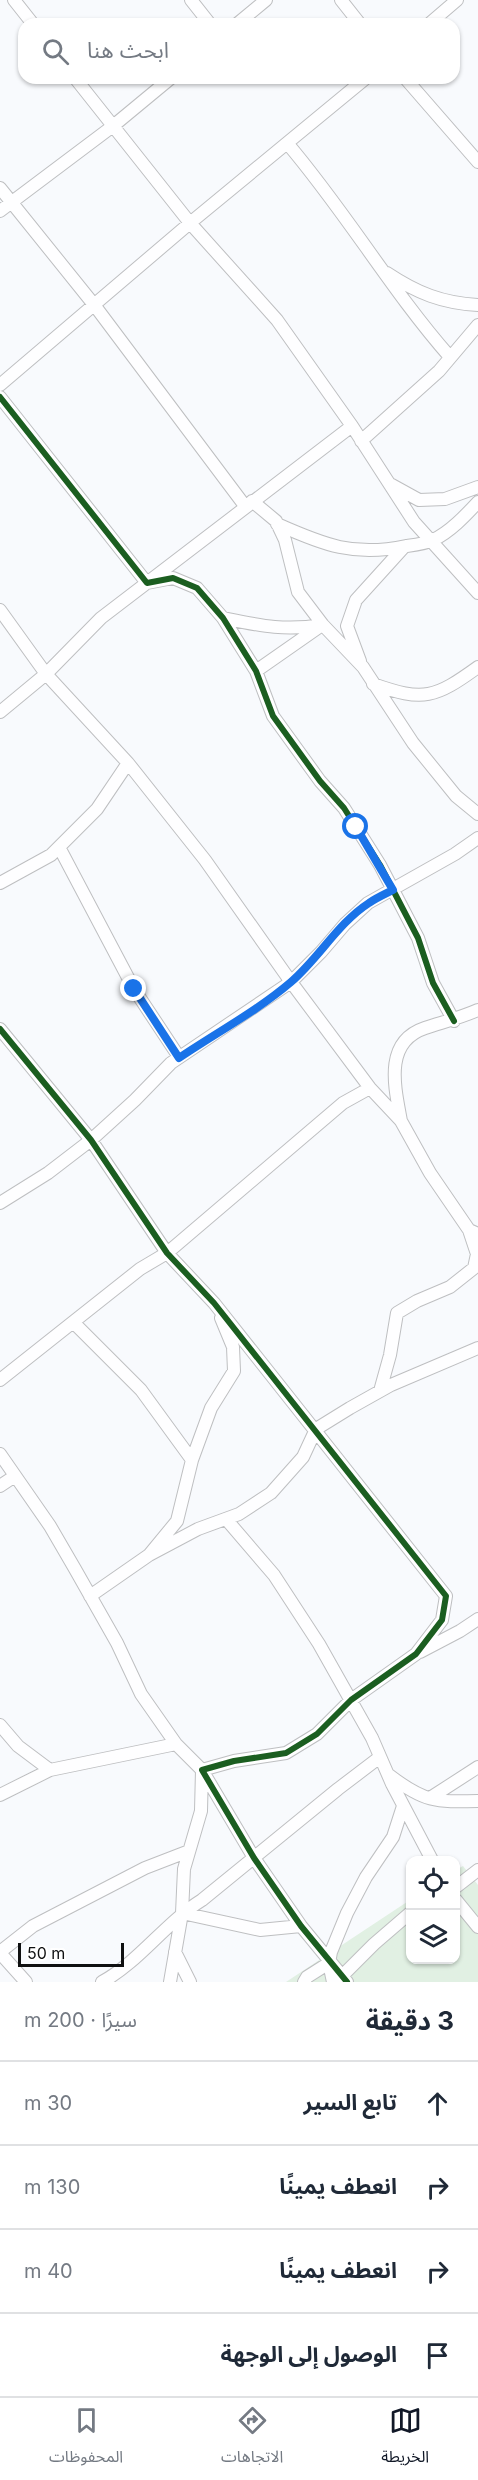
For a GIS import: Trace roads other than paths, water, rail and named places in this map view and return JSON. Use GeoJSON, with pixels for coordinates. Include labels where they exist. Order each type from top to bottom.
{"type":"FeatureCollection","features":[{"type":"Feature","properties":{"kind":"street"},"geometry":{"type":"LineString","coordinates":[[14,0],[28,18]]}},
{"type":"Feature","properties":{"kind":"street"},"geometry":{"type":"LineString","coordinates":[[191,0],[205,18]]}},
{"type":"Feature","properties":{"kind":"street"},"geometry":{"type":"LineString","coordinates":[[244,18],[266,0]]}},
{"type":"Feature","properties":{"kind":"street"},"geometry":{"type":"LineString","coordinates":[[341,0],[355,18]]}},
{"type":"Feature","properties":{"kind":"street"},"geometry":{"type":"LineString","coordinates":[[436,18],[457,0]]}},
{"type":"Feature","properties":{"kind":"street"},"geometry":{"type":"LineString","coordinates":[[80,84],[190,223],[277,320],[352,426],[414,522],[478,593]]}},
{"type":"Feature","properties":{"kind":"street"},"geometry":{"type":"LineString","coordinates":[[0,211],[113,126],[164,84]]}},
{"type":"Feature","properties":{"kind":"street"},"geometry":{"type":"LineString","coordinates":[[0,385],[190,223],[359,84]]}},
{"type":"Feature","properties":{"kind":"street"},"geometry":{"type":"LineString","coordinates":[[411,84],[476,155]]}},
{"type":"Feature","properties":{"kind":"street"},"geometry":{"type":"LineString","coordinates":[[287,143],[339,208],[419,322],[450,357]]}},
{"type":"Feature","properties":{"kind":"street"},"geometry":{"type":"LineString","coordinates":[[0,188],[249,503],[278,524],[310,538],[350,550],[389,550],[431,541],[454,526],[478,502]]}},
{"type":"Feature","properties":{"kind":"street"},"geometry":{"type":"LineString","coordinates":[[381,270],[438,300],[478,305]]}},
{"type":"Feature","properties":{"kind":"street"},"geometry":{"type":"LineString","coordinates":[[361,441],[440,371],[478,325]]}},
{"type":"Feature","properties":{"kind":"street"},"geometry":{"type":"LineString","coordinates":[[0,397],[147,583]]}},
{"type":"Feature","properties":{"kind":"street"},"geometry":{"type":"LineString","coordinates":[[0,712],[46,674],[101,618],[352,426]]}},
{"type":"Feature","properties":{"kind":"street"},"geometry":{"type":"LineString","coordinates":[[387,482],[419,500],[445,499],[478,487]]}},
{"type":"Feature","properties":{"kind":"street"},"geometry":{"type":"LineString","coordinates":[[278,524],[285,540],[298,592],[323,625],[363,668],[413,743],[456,796],[478,814]]}},
{"type":"Feature","properties":{"kind":"street"},"geometry":{"type":"LineString","coordinates":[[363,668],[347,626],[356,600],[404,547]]}},
{"type":"Feature","properties":{"kind":"street"},"geometry":{"type":"LineString","coordinates":[[147,583],[173,578],[197,588],[224,618],[256,671],[273,716],[320,781],[344,808],[393,890],[418,938],[433,983],[454,1021]]}},
{"type":"Feature","properties":{"kind":"street"},"geometry":{"type":"LineString","coordinates":[[0,610],[46,674],[128,763],[205,860],[291,982],[370,1088],[401,1121],[430,1173],[473,1232],[477,1254],[474,1268],[450,1287],[417,1301],[397,1313],[390,1355],[380,1391]]}},
{"type":"Feature","properties":{"kind":"street"},"geometry":{"type":"LineString","coordinates":[[224,618],[269,628],[294,629],[323,625]]}},
{"type":"Feature","properties":{"kind":"street"},"geometry":{"type":"LineString","coordinates":[[256,671],[323,625]]}},
{"type":"Feature","properties":{"kind":"street"},"geometry":{"type":"LineString","coordinates":[[373,684],[403,694],[430,695],[478,667]]}},
{"type":"Feature","properties":{"kind":"street"},"geometry":{"type":"LineString","coordinates":[[0,883],[51,855],[97,809],[128,763]]}},
{"type":"Feature","properties":{"kind":"street"},"geometry":{"type":"LineString","coordinates":[[0,1203],[48,1173],[91,1140],[179,1058],[291,982],[345,924],[368,903],[455,854],[478,838]]}},
{"type":"Feature","properties":{"kind":"street"},"geometry":{"type":"LineString","coordinates":[[59,847],[134,989],[179,1058]]}},
{"type":"Feature","properties":{"kind":"street"},"geometry":{"type":"LineString","coordinates":[[401,1121],[393,1070],[402,1044],[423,1028],[454,1021],[478,1010]]}},
{"type":"Feature","properties":{"kind":"street"},"geometry":{"type":"LineString","coordinates":[[0,1029],[91,1140],[167,1253],[214,1303],[446,1596],[442,1620],[416,1654]]}},
{"type":"Feature","properties":{"kind":"street"},"geometry":{"type":"LineString","coordinates":[[0,1380],[140,1269],[167,1253],[344,1103],[370,1088]]}},
{"type":"Feature","properties":{"kind":"street"},"geometry":{"type":"LineString","coordinates":[[149,1555],[177,1521],[192,1460],[212,1408],[234,1371],[233,1347],[214,1303]]}},
{"type":"Feature","properties":{"kind":"street"},"geometry":{"type":"LineString","coordinates":[[73,1322],[141,1390],[192,1460]]}},
{"type":"Feature","properties":{"kind":"street"},"geometry":{"type":"LineString","coordinates":[[90,1596],[149,1555],[198,1529],[239,1514],[271,1492],[303,1457],[316,1429],[380,1391],[478,1348]]}},
{"type":"Feature","properties":{"kind":"street"},"geometry":{"type":"LineString","coordinates":[[0,1454],[50,1526],[117,1643],[141,1694],[176,1744],[202,1770],[254,1858],[340,1980],[381,1937],[406,1917]]}},
{"type":"Feature","properties":{"kind":"street"},"geometry":{"type":"LineString","coordinates":[[0,1486],[15,1476]]}},
{"type":"Feature","properties":{"kind":"street"},"geometry":{"type":"LineString","coordinates":[[226,1519],[274,1575],[319,1644],[351,1700],[430,1856]]}},
{"type":"Feature","properties":{"kind":"street"},"geometry":{"type":"LineString","coordinates":[[202,1770],[234,1761],[286,1753],[317,1734],[351,1700],[416,1654],[478,1619]]}},
{"type":"Feature","properties":{"kind":"street"},"geometry":{"type":"LineString","coordinates":[[0,1725],[18,1746],[50,1770]]}},
{"type":"Feature","properties":{"kind":"street"},"geometry":{"type":"LineString","coordinates":[[0,1795],[50,1770],[176,1744]]}},
{"type":"Feature","properties":{"kind":"street"},"geometry":{"type":"LineString","coordinates":[[102,1982],[123,1971],[182,1913],[202,1900],[380,1757]]}},
{"type":"Feature","properties":{"kind":"street"},"geometry":{"type":"LineString","coordinates":[[430,1798],[478,1767]]}},
{"type":"Feature","properties":{"kind":"street"},"geometry":{"type":"LineString","coordinates":[[170,1982],[182,1913],[184,1869],[201,1811],[202,1770]]}},
{"type":"Feature","properties":{"kind":"street"},"geometry":{"type":"LineString","coordinates":[[388,1775],[414,1794],[443,1802],[478,1801]]}},
{"type":"Feature","properties":{"kind":"street"},"geometry":{"type":"LineString","coordinates":[[304,1982],[307,1977],[329,1963],[331,1952],[347,1913],[366,1877],[393,1837],[403,1806]]}},
{"type":"Feature","properties":{"kind":"street"},"geometry":{"type":"LineString","coordinates":[[26,1982],[0,1953],[33,1926],[145,1868],[189,1851]]}},
{"type":"Feature","properties":{"kind":"street"},"geometry":{"type":"LineString","coordinates":[[460,1884],[478,1870]]}},
{"type":"Feature","properties":{"kind":"street"},"geometry":{"type":"LineString","coordinates":[[460,1905],[478,1927]]}},
{"type":"Feature","properties":{"kind":"street"},"geometry":{"type":"LineString","coordinates":[[182,1913],[260,1930],[301,1926]]}},
{"type":"Feature","properties":{"kind":"street"},"geometry":{"type":"LineString","coordinates":[[175,1952],[190,1982]]}}]}
